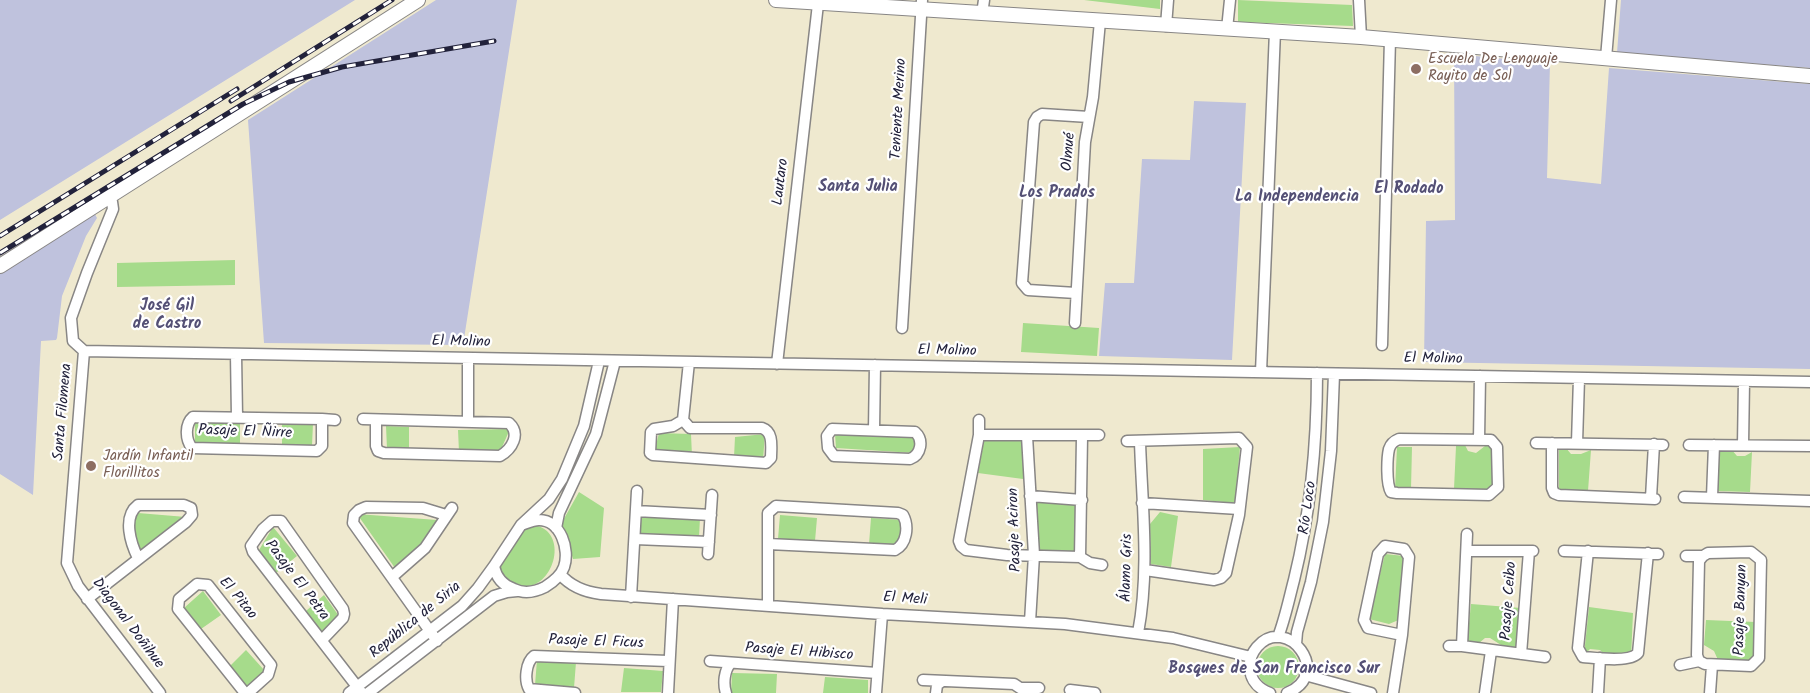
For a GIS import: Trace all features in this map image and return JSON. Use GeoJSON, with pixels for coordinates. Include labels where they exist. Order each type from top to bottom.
{"type":"FeatureCollection","features":[{"type":"Feature","properties":{"kind":"main road"},"geometry":{"type":"LineString","coordinates":[[0,266],[418,0]]}},
{"type":"Feature","properties":{"kind":"main road"},"geometry":{"type":"LineString","coordinates":[[776,0],[818,4],[983,7],[1100,21],[1390,39],[1810,76]]}},
{"type":"Feature","properties":{"kind":"street"},"geometry":{"type":"LineString","coordinates":[[1166,26],[1168,0]]}},
{"type":"Feature","properties":{"kind":"street"},"geometry":{"type":"LineString","coordinates":[[1227,29],[1230,0]]}},
{"type":"Feature","properties":{"kind":"street"},"geometry":{"type":"LineString","coordinates":[[1359,0],[1361,37]]}},
{"type":"Feature","properties":{"kind":"street"},"geometry":{"type":"LineString","coordinates":[[1606,58],[1611,0]]}},
{"type":"Feature","properties":{"kind":"street","name":"Lautaro"},"geometry":{"type":"LineString","coordinates":[[777,364],[818,4]]}},
{"type":"Feature","properties":{"kind":"street","name":"Teniente Merino"},"geometry":{"type":"LineString","coordinates":[[902,328],[922,5]]}},
{"type":"Feature","properties":{"kind":"street","name":"Olmué"},"geometry":{"type":"LineString","coordinates":[[1075,323],[1084,142],[1094,87],[1100,21]]}},
{"type":"Feature","properties":{"kind":"street"},"geometry":{"type":"LineString","coordinates":[[1262,372],[1275,32]]}},
{"type":"Feature","properties":{"kind":"street"},"geometry":{"type":"LineString","coordinates":[[1382,345],[1390,39]]}},
{"type":"Feature","properties":{"kind":"street"},"geometry":{"type":"LineString","coordinates":[[1076,293],[1028,290],[1022,283],[1033,134],[1034,122],[1042,114],[1089,117]]}},
{"type":"Feature","properties":{"kind":"street","name":"Santa Filomena"},"geometry":{"type":"LineString","coordinates":[[70,573],[66,554],[84,351],[73,341],[71,318],[113,209],[108,196]]}},
{"type":"Feature","properties":{"kind":"street","name":"El Molino"},"geometry":{"type":"LineString","coordinates":[[84,351],[1810,382]]}},
{"type":"Feature","properties":{"kind":"street"},"geometry":{"type":"LineString","coordinates":[[236,354],[237,417]]}},
{"type":"Feature","properties":{"kind":"street"},"geometry":{"type":"LineString","coordinates":[[468,358],[468,422]]}},
{"type":"Feature","properties":{"kind":"street"},"geometry":{"type":"LineString","coordinates":[[521,525],[543,520],[556,528],[566,550],[564,567],[556,579],[542,588],[526,592],[510,588],[500,580],[494,566],[521,525],[549,499],[562,479],[584,426],[599,360]]}},
{"type":"Feature","properties":{"kind":"street"},"geometry":{"type":"LineString","coordinates":[[556,528],[559,513],[596,434],[615,361]]}},
{"type":"Feature","properties":{"kind":"street"},"geometry":{"type":"LineString","coordinates":[[683,420],[673,426],[654,429],[651,432],[650,453],[652,455],[766,463],[771,458],[771,435],[768,430],[762,428],[690,428],[683,420],[689,362]]}},
{"type":"Feature","properties":{"kind":"street"},"geometry":{"type":"LineString","coordinates":[[874,430],[875,365]]}},
{"type":"Feature","properties":{"kind":"street","name":"Río Loco"},"geometry":{"type":"LineString","coordinates":[[1278,637],[1297,567],[1310,499],[1315,454],[1317,373]]}},
{"type":"Feature","properties":{"kind":"street","name":"Río Loco"},"geometry":{"type":"LineString","coordinates":[[1296,644],[1323,522],[1329,472],[1334,374]]}},
{"type":"Feature","properties":{"kind":"street"},"geometry":{"type":"LineString","coordinates":[[1479,440],[1480,376]]}},
{"type":"Feature","properties":{"kind":"street"},"geometry":{"type":"LineString","coordinates":[[1577,443],[1579,378]]}},
{"type":"Feature","properties":{"kind":"street"},"geometry":{"type":"LineString","coordinates":[[1743,445],[1744,381]]}},
{"type":"Feature","properties":{"kind":"street","name":"Pasaje El Ñirre"},"geometry":{"type":"LineString","coordinates":[[322,419],[322,446],[317,451],[192,448],[189,444],[188,424],[193,417],[237,417],[322,419],[335,420]]}},
{"type":"Feature","properties":{"kind":"street"},"geometry":{"type":"LineString","coordinates":[[363,419],[509,423],[516,435],[512,446],[500,456],[384,453],[378,451],[376,446],[376,421]]}},
{"type":"Feature","properties":{"kind":"street"},"geometry":{"type":"LineString","coordinates":[[979,420],[959,541],[961,546],[966,550],[1007,555],[1080,557],[1090,563],[1102,565]]}},
{"type":"Feature","properties":{"kind":"street"},"geometry":{"type":"LineString","coordinates":[[832,429],[874,430],[915,432],[919,435],[920,440],[919,452],[916,457],[910,459],[834,456],[828,448],[827,436],[832,429]]}},
{"type":"Feature","properties":{"kind":"street"},"geometry":{"type":"LineString","coordinates":[[978,435],[1082,437],[1099,435]]}},
{"type":"Feature","properties":{"kind":"street","name":"Pasaje Aciron"},"geometry":{"type":"LineString","coordinates":[[1027,436],[1034,555],[1030,622]]}},
{"type":"Feature","properties":{"kind":"street"},"geometry":{"type":"LineString","coordinates":[[1080,557],[1082,437]]}},
{"type":"Feature","properties":{"kind":"street"},"geometry":{"type":"LineString","coordinates":[[1127,441],[1239,438],[1247,447],[1239,509],[1226,573],[1214,580],[1145,570]]}},
{"type":"Feature","properties":{"kind":"street"},"geometry":{"type":"LineString","coordinates":[[1399,439],[1479,440],[1491,440],[1497,447],[1498,487],[1489,495],[1390,492],[1387,486],[1389,448],[1393,442],[1399,439]]}},
{"type":"Feature","properties":{"kind":"street","name":"Álamo Gris"},"geometry":{"type":"LineString","coordinates":[[1138,633],[1143,605],[1145,570],[1140,441]]}},
{"type":"Feature","properties":{"kind":"street"},"geometry":{"type":"LineString","coordinates":[[1536,443],[1552,443],[1577,443],[1659,445],[1653,499],[1554,493],[1552,443]]}},
{"type":"Feature","properties":{"kind":"street"},"geometry":{"type":"LineString","coordinates":[[1689,445],[1810,446]]}},
{"type":"Feature","properties":{"kind":"street"},"geometry":{"type":"LineString","coordinates":[[1712,497],[1714,445]]}},
{"type":"Feature","properties":{"kind":"street"},"geometry":{"type":"LineString","coordinates":[[631,597],[637,491]]}},
{"type":"Feature","properties":{"kind":"street"},"geometry":{"type":"LineString","coordinates":[[708,554],[712,495]]}},
{"type":"Feature","properties":{"kind":"street"},"geometry":{"type":"LineString","coordinates":[[1030,496],[1082,500]]}},
{"type":"Feature","properties":{"kind":"street"},"geometry":{"type":"LineString","coordinates":[[1684,497],[1810,501]]}},
{"type":"Feature","properties":{"kind":"street"},"geometry":{"type":"LineString","coordinates":[[1142,503],[1239,509]]}},
{"type":"Feature","properties":{"kind":"street"},"geometry":{"type":"LineString","coordinates":[[87,599],[186,522],[192,515],[190,508],[184,504],[138,505],[133,508],[130,513],[129,527],[131,544],[138,558]]}},
{"type":"Feature","properties":{"kind":"street"},"geometry":{"type":"LineString","coordinates":[[392,577],[425,548],[449,511],[366,507],[354,515],[353,523],[437,641]]}},
{"type":"Feature","properties":{"kind":"street"},"geometry":{"type":"LineString","coordinates":[[768,544],[895,550],[904,542],[906,520],[898,513],[776,507],[768,513],[768,544],[768,605]]}},
{"type":"Feature","properties":{"kind":"street"},"geometry":{"type":"LineString","coordinates":[[636,511],[711,515]]}},
{"type":"Feature","properties":{"kind":"street","name":"Pasaje El Petra"},"geometry":{"type":"LineString","coordinates":[[272,521],[281,521],[343,609],[343,618],[322,640],[253,552],[251,546],[253,541],[272,521]]}},
{"type":"Feature","properties":{"kind":"street"},"geometry":{"type":"LineString","coordinates":[[1462,646],[1467,534]]}},
{"type":"Feature","properties":{"kind":"street"},"geometry":{"type":"LineString","coordinates":[[635,539],[709,542]]}},
{"type":"Feature","properties":{"kind":"street"},"geometry":{"type":"LineString","coordinates":[[1393,693],[1402,635],[1409,557],[1404,549],[1385,546],[1378,554],[1364,620],[1368,628],[1402,635]]}},
{"type":"Feature","properties":{"kind":"street","name":"Pasaje Ceibo"},"geometry":{"type":"LineString","coordinates":[[1468,551],[1531,551],[1521,654]]}},
{"type":"Feature","properties":{"kind":"street"},"geometry":{"type":"LineString","coordinates":[[1564,551],[1588,551],[1653,554],[1638,653],[1630,659],[1583,657],[1578,648],[1588,551]]}},
{"type":"Feature","properties":{"kind":"street","name":"Pasaje Banyan"},"geometry":{"type":"LineString","coordinates":[[1680,665],[1699,661],[1712,665],[1751,666],[1759,658],[1761,560],[1751,552],[1686,556]]}},
{"type":"Feature","properties":{"kind":"street"},"geometry":{"type":"LineString","coordinates":[[1699,661],[1697,655],[1699,561],[1703,556]]}},
{"type":"Feature","properties":{"kind":"street","name":"República de Siria"},"geometry":{"type":"LineString","coordinates":[[356,691],[469,599],[494,566]]}},
{"type":"Feature","properties":{"kind":"street","name":"Diagonal Doñihue"},"geometry":{"type":"LineString","coordinates":[[70,573],[87,599],[160,693]]}},
{"type":"Feature","properties":{"kind":"street","name":"El Meli"},"geometry":{"type":"LineString","coordinates":[[560,574],[586,591],[631,597],[1065,624],[1173,638],[1251,657]]}},
{"type":"Feature","properties":{"kind":"street","name":"El Pitao"},"geometry":{"type":"LineString","coordinates":[[198,584],[208,585],[271,665],[268,675],[246,693],[178,609],[179,599],[198,584]]}},
{"type":"Feature","properties":{"kind":"street","name":"República de Siria"},"geometry":{"type":"LineString","coordinates":[[368,693],[494,596],[517,591]]}},
{"type":"Feature","properties":{"kind":"street"},"geometry":{"type":"LineString","coordinates":[[668,693],[672,599]]}},
{"type":"Feature","properties":{"kind":"street"},"geometry":{"type":"LineString","coordinates":[[876,693],[882,614]]}},
{"type":"Feature","properties":{"kind":"street"},"geometry":{"type":"LineString","coordinates":[[1266,692],[1251,675],[1251,657],[1262,642],[1278,637],[1296,644],[1306,658],[1305,675],[1298,687],[1287,693]]}},
{"type":"Feature","properties":{"kind":"street"},"geometry":{"type":"LineString","coordinates":[[322,640],[356,691]]}},
{"type":"Feature","properties":{"kind":"street","name":"Pasaje Ceibo"},"geometry":{"type":"LineString","coordinates":[[1449,646],[1545,657]]}},
{"type":"Feature","properties":{"kind":"street"},"geometry":{"type":"LineString","coordinates":[[1485,693],[1491,651]]}},
{"type":"Feature","properties":{"kind":"street","name":"Pasaje El Ficus"},"geometry":{"type":"LineString","coordinates":[[575,693],[529,688],[526,685],[530,658],[534,656],[668,661]]}},
{"type":"Feature","properties":{"kind":"street"},"geometry":{"type":"LineString","coordinates":[[1598,693],[1600,658]]}},
{"type":"Feature","properties":{"kind":"street"},"geometry":{"type":"LineString","coordinates":[[710,662],[731,663]]}},
{"type":"Feature","properties":{"kind":"street","name":"Pasaje El Hibisco"},"geometry":{"type":"LineString","coordinates":[[726,693],[726,670],[731,663],[877,674]]}},
{"type":"Feature","properties":{"kind":"street"},"geometry":{"type":"LineString","coordinates":[[1710,693],[1712,665]]}},
{"type":"Feature","properties":{"kind":"street"},"geometry":{"type":"LineString","coordinates":[[1305,675],[1371,693]]}},
{"type":"Feature","properties":{"kind":"street"},"geometry":{"type":"LineString","coordinates":[[924,680],[941,682]]}},
{"type":"Feature","properties":{"kind":"street"},"geometry":{"type":"LineString","coordinates":[[936,693],[937,685],[945,680],[1014,684],[1020,690],[1039,688]]}},
{"type":"Feature","properties":{"kind":"street"},"geometry":{"type":"LineString","coordinates":[[1070,690],[1095,693]]}},
{"type":"Feature","properties":{"kind":"shaded area"},"geometry":{"type":"Polygon","coordinates":[[[0,0],[355,0],[0,220],[0,0]]]}},
{"type":"Feature","properties":{"kind":"shaded area"},"geometry":{"type":"Polygon","coordinates":[[[436,0],[517,0],[463,345],[264,343],[248,120],[436,0]]]}},
{"type":"Feature","properties":{"kind":"shaded area"},"geometry":{"type":"Polygon","coordinates":[[[1621,0],[1810,0],[1810,68],[1617,53],[1621,0]]]}},
{"type":"Feature","properties":{"kind":"shaded area"},"geometry":{"type":"Polygon","coordinates":[[[1454,54],[1550,63],[1547,178],[1601,184],[1609,68],[1810,84],[1810,369],[1424,362],[1426,221],[1455,220],[1454,54]]]}},
{"type":"Feature","properties":{"kind":"shaded area"},"geometry":{"type":"Polygon","coordinates":[[[1194,101],[1246,103],[1232,360],[1099,356],[1105,283],[1134,283],[1142,159],[1190,160],[1194,101]]]}},
{"type":"Feature","properties":{"kind":"shaded area"},"geometry":{"type":"Polygon","coordinates":[[[94,212],[97,218],[86,236],[62,296],[57,338],[41,341],[33,495],[0,474],[0,271],[94,212]]]}},
{"type":"Feature","properties":{"kind":"green space"},"geometry":{"type":"Polygon","coordinates":[[[1084,0],[1160,0],[1160,9],[1084,0]]]}},
{"type":"Feature","properties":{"kind":"green space"},"geometry":{"type":"Polygon","coordinates":[[[1238,0],[1352,5],[1353,26],[1238,22],[1238,0]]]}},
{"type":"Feature","properties":{"kind":"green space"},"geometry":{"type":"Polygon","coordinates":[[[235,260],[235,285],[117,287],[117,263],[235,260]]]}},
{"type":"Feature","properties":{"kind":"green space"},"geometry":{"type":"Polygon","coordinates":[[[1023,323],[1099,328],[1097,356],[1021,352],[1023,323]]]}},
{"type":"Feature","properties":{"kind":"green space"},"geometry":{"type":"Polygon","coordinates":[[[195,419],[240,421],[240,446],[195,445],[195,419]]]}},
{"type":"Feature","properties":{"kind":"green space"},"geometry":{"type":"Polygon","coordinates":[[[282,422],[313,423],[312,446],[282,445],[282,422]]]}},
{"type":"Feature","properties":{"kind":"green space"},"geometry":{"type":"Polygon","coordinates":[[[386,426],[409,427],[409,448],[387,449],[386,426]]]}},
{"type":"Feature","properties":{"kind":"green space"},"geometry":{"type":"Polygon","coordinates":[[[510,429],[499,454],[459,452],[458,430],[510,429]]]}},
{"type":"Feature","properties":{"kind":"green space"},"geometry":{"type":"Polygon","coordinates":[[[659,433],[691,434],[692,456],[654,454],[659,433]]]}},
{"type":"Feature","properties":{"kind":"green space"},"geometry":{"type":"Polygon","coordinates":[[[765,434],[763,460],[734,457],[735,437],[765,434]]]}},
{"type":"Feature","properties":{"kind":"green space"},"geometry":{"type":"Polygon","coordinates":[[[835,434],[916,437],[914,453],[836,448],[835,434]]]}},
{"type":"Feature","properties":{"kind":"green space"},"geometry":{"type":"Polygon","coordinates":[[[984,441],[1023,441],[1023,479],[978,473],[984,441]]]}},
{"type":"Feature","properties":{"kind":"green space"},"geometry":{"type":"Polygon","coordinates":[[[1465,445],[1468,451],[1476,453],[1485,446],[1492,446],[1492,490],[1454,489],[1456,446],[1465,445]]]}},
{"type":"Feature","properties":{"kind":"green space"},"geometry":{"type":"Polygon","coordinates":[[[1240,447],[1235,503],[1203,500],[1203,449],[1240,447]]]}},
{"type":"Feature","properties":{"kind":"green space"},"geometry":{"type":"Polygon","coordinates":[[[1397,447],[1412,447],[1411,489],[1395,490],[1397,447]]]}},
{"type":"Feature","properties":{"kind":"green space"},"geometry":{"type":"Polygon","coordinates":[[[1559,448],[1566,448],[1571,454],[1581,454],[1591,450],[1588,491],[1559,491],[1559,448]]]}},
{"type":"Feature","properties":{"kind":"green space"},"geometry":{"type":"Polygon","coordinates":[[[1718,449],[1731,449],[1737,456],[1745,456],[1752,452],[1750,492],[1717,491],[1718,449]]]}},
{"type":"Feature","properties":{"kind":"green space"},"geometry":{"type":"Polygon","coordinates":[[[579,492],[604,508],[600,557],[573,559],[561,524],[579,492]]]}},
{"type":"Feature","properties":{"kind":"green space"},"geometry":{"type":"Polygon","coordinates":[[[1036,500],[1079,502],[1079,552],[1037,551],[1036,500]]]}},
{"type":"Feature","properties":{"kind":"green space"},"geometry":{"type":"Polygon","coordinates":[[[1160,512],[1178,516],[1171,567],[1151,564],[1150,524],[1160,512]]]}},
{"type":"Feature","properties":{"kind":"green space"},"geometry":{"type":"Polygon","coordinates":[[[138,513],[186,517],[141,551],[133,538],[134,523],[138,513]]]}},
{"type":"Feature","properties":{"kind":"green space"},"geometry":{"type":"Polygon","coordinates":[[[357,514],[437,520],[423,547],[395,568],[357,514]]]}},
{"type":"Feature","properties":{"kind":"green space"},"geometry":{"type":"Polygon","coordinates":[[[780,515],[817,518],[815,541],[778,539],[780,515]]]}},
{"type":"Feature","properties":{"kind":"green space"},"geometry":{"type":"Polygon","coordinates":[[[641,516],[700,518],[699,537],[640,535],[641,516]]]}},
{"type":"Feature","properties":{"kind":"green space"},"geometry":{"type":"Polygon","coordinates":[[[871,518],[903,520],[899,546],[869,544],[871,518]]]}},
{"type":"Feature","properties":{"kind":"green space"},"geometry":{"type":"Polygon","coordinates":[[[534,525],[546,530],[553,540],[555,551],[552,564],[538,583],[526,586],[513,583],[502,574],[499,566],[518,536],[534,525]]]}},
{"type":"Feature","properties":{"kind":"green space"},"geometry":{"type":"Polygon","coordinates":[[[273,527],[297,556],[276,573],[259,550],[273,527]]]}},
{"type":"Feature","properties":{"kind":"green space"},"geometry":{"type":"Polygon","coordinates":[[[1385,554],[1404,556],[1401,619],[1389,624],[1369,619],[1385,554]]]}},
{"type":"Feature","properties":{"kind":"green space"},"geometry":{"type":"Polygon","coordinates":[[[203,591],[221,615],[201,629],[184,608],[203,591]]]}},
{"type":"Feature","properties":{"kind":"green space"},"geometry":{"type":"Polygon","coordinates":[[[324,595],[341,619],[323,633],[306,611],[324,595]]]}},
{"type":"Feature","properties":{"kind":"green space"},"geometry":{"type":"Polygon","coordinates":[[[1471,604],[1521,608],[1520,649],[1501,645],[1490,638],[1485,638],[1478,644],[1467,643],[1471,604]]]}},
{"type":"Feature","properties":{"kind":"green space"},"geometry":{"type":"Polygon","coordinates":[[[1589,607],[1633,613],[1631,658],[1606,656],[1600,650],[1590,649],[1584,655],[1589,607]]]}},
{"type":"Feature","properties":{"kind":"green space"},"geometry":{"type":"Polygon","coordinates":[[[1706,620],[1756,622],[1754,660],[1718,660],[1714,651],[1704,645],[1706,620]]]}},
{"type":"Feature","properties":{"kind":"green space"},"geometry":{"type":"Polygon","coordinates":[[[1278,646],[1293,652],[1299,667],[1293,682],[1278,688],[1263,682],[1257,667],[1263,652],[1278,646]]]}},
{"type":"Feature","properties":{"kind":"green space"},"geometry":{"type":"Polygon","coordinates":[[[246,650],[265,671],[247,688],[230,666],[246,650]]]}},
{"type":"Feature","properties":{"kind":"green space"},"geometry":{"type":"Polygon","coordinates":[[[537,660],[576,662],[574,688],[535,685],[537,660]]]}},
{"type":"Feature","properties":{"kind":"green space"},"geometry":{"type":"Polygon","coordinates":[[[624,668],[663,671],[661,692],[621,692],[624,668]]]}},
{"type":"Feature","properties":{"kind":"green space"},"geometry":{"type":"Polygon","coordinates":[[[732,673],[777,674],[776,693],[731,693],[732,673]]]}},
{"type":"Feature","properties":{"kind":"green space"},"geometry":{"type":"Polygon","coordinates":[[[825,677],[868,680],[868,693],[823,693],[825,677]]]}},
{"type":"Feature","properties":{"kind":"railway"},"geometry":{"type":"LineString","coordinates":[[231,101],[392,0]]}},
{"type":"Feature","properties":{"kind":"railway"},"geometry":{"type":"LineString","coordinates":[[0,253],[243,104],[289,82],[342,67],[494,41]]}},
{"type":"Feature","properties":{"kind":"railway"},"geometry":{"type":"LineString","coordinates":[[0,236],[237,89]]}},
{"type":"Feature","properties":{"kind":"place","name":"Escuela De Lenguaje Rayito de Sol"},"geometry":{"type":"Point","coordinates":[1416,69]}},
{"type":"Feature","properties":{"kind":"place","name":"Jardín Infantil Florillitos"},"geometry":{"type":"Point","coordinates":[91,466]}},
{"type":"Feature","properties":{"kind":"district","name":"Santa Julia"},"geometry":{"type":"Point","coordinates":[858,188]}},
{"type":"Feature","properties":{"kind":"district","name":"El Rodado"},"geometry":{"type":"Point","coordinates":[1409,190]}},
{"type":"Feature","properties":{"kind":"district","name":"Los Prados"},"geometry":{"type":"Point","coordinates":[1057,194]}},
{"type":"Feature","properties":{"kind":"district","name":"La Independencia"},"geometry":{"type":"Point","coordinates":[1297,198]}},
{"type":"Feature","properties":{"kind":"district","name":"José Gil de Castro"},"geometry":{"type":"Point","coordinates":[167,316]}},
{"type":"Feature","properties":{"kind":"district","name":"Bosques de San Francisco Sur"},"geometry":{"type":"Point","coordinates":[1274,670]}}]}
